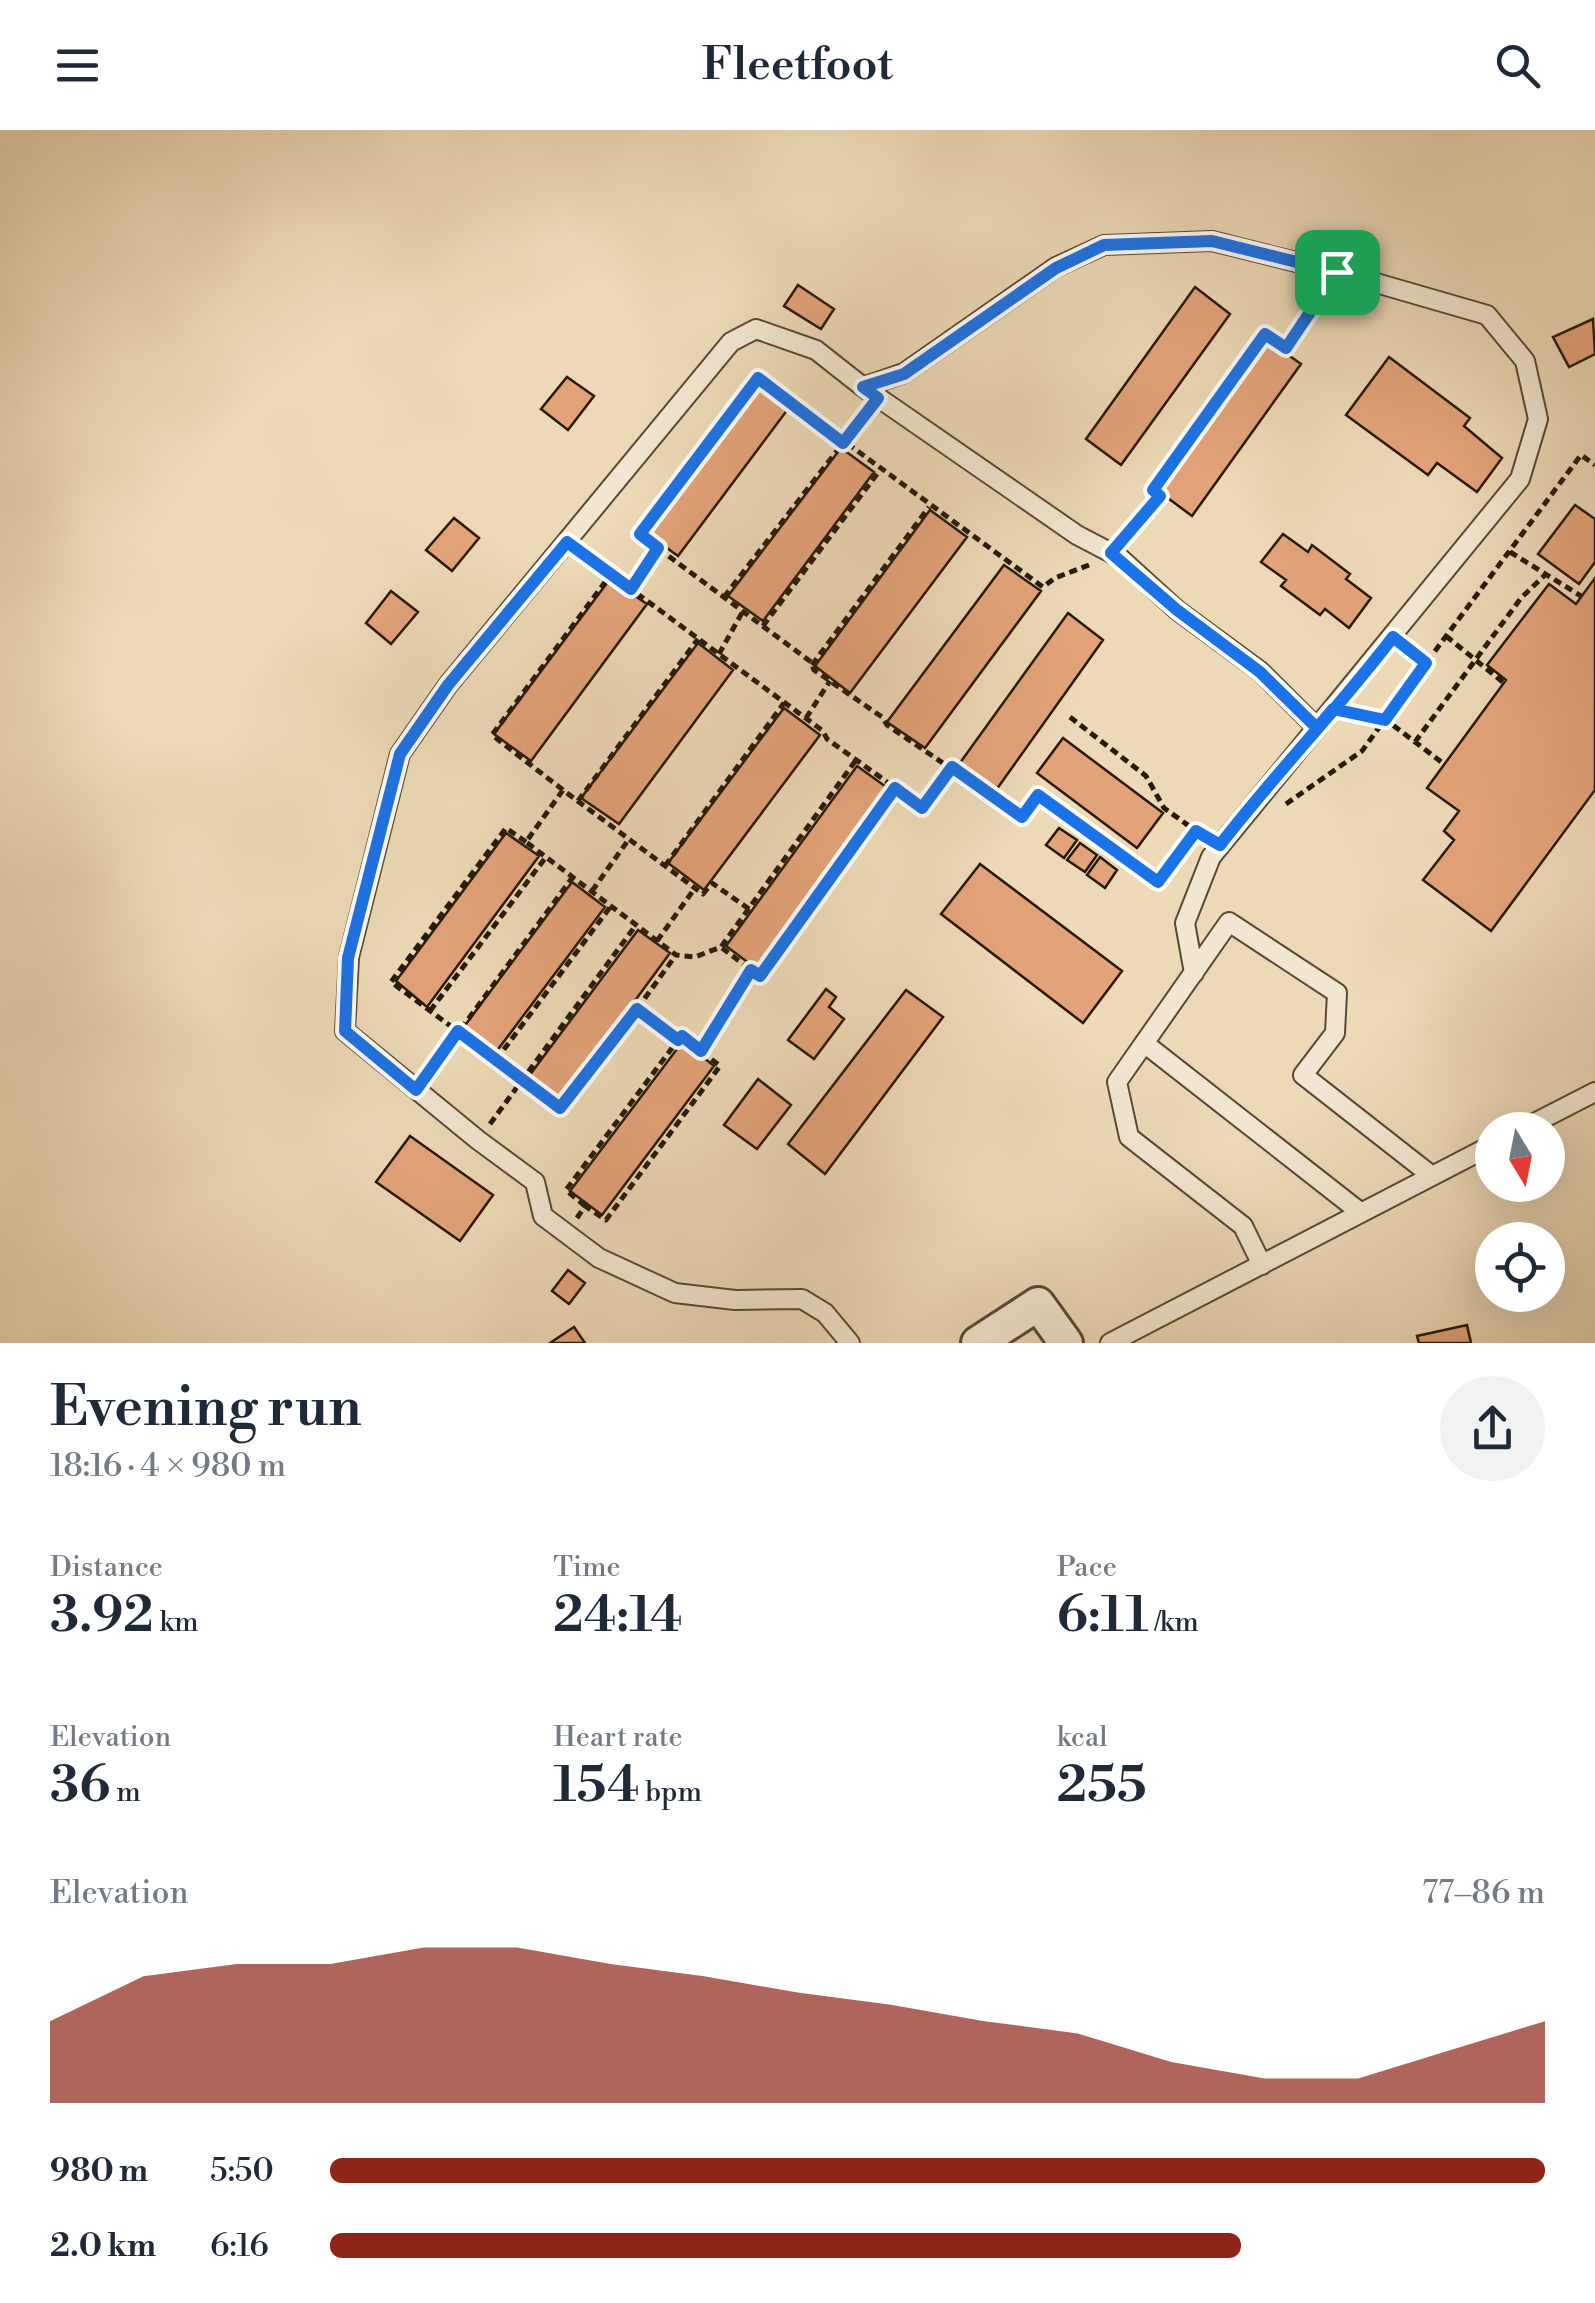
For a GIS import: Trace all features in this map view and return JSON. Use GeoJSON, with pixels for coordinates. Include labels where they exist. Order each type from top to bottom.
{"type":"FeatureCollection","features":[{"type":"Feature","properties":{"kind":"street"},"geometry":{"type":"LineString","coordinates":[[978,1343],[1038,1304],[1066,1343]]}},
{"type":"Feature","properties":{"kind":"lane"},"geometry":{"type":"LineString","coordinates":[[871,392],[904,374],[1056,268],[1104,245],[1212,241],[1337,272],[1488,315],[1525,360],[1538,418],[1520,479],[1211,858],[1185,923],[1194,973]]}},
{"type":"Feature","properties":{"kind":"lane"},"geometry":{"type":"LineString","coordinates":[[850,1343],[825,1313],[802,1300],[736,1300],[675,1294],[599,1258],[543,1216],[535,1182],[345,1031],[348,958],[400,754],[448,685],[732,342],[756,328],[816,350],[1077,535],[1111,553],[1177,610],[1260,672],[1317,728]]}},
{"type":"Feature","properties":{"kind":"lane"},"geometry":{"type":"LineString","coordinates":[[1262,1265],[1243,1226],[1129,1137],[1117,1082],[1229,922],[1337,993],[1335,1033],[1303,1075],[1432,1176]]}},
{"type":"Feature","properties":{"kind":"lane"},"geometry":{"type":"LineString","coordinates":[[1144,1043],[1360,1212]]}},
{"type":"Feature","properties":{"kind":"lane"},"geometry":{"type":"LineString","coordinates":[[1556,1112],[1595,1092]]}},
{"type":"Feature","properties":{"kind":"lane"},"geometry":{"type":"LineString","coordinates":[[1110,1343],[1475,1154]]}},
{"type":"Feature","properties":{"kind":"path"},"geometry":{"type":"LineString","coordinates":[[1196,831],[1158,882],[1038,795],[1022,817],[886,725],[882,717],[830,682],[763,626],[640,534],[758,378],[1043,587],[1111,553],[1160,496],[1153,490],[1265,334],[1286,348],[1337,272]]}},
{"type":"Feature","properties":{"kind":"path"},"geometry":{"type":"LineString","coordinates":[[724,597],[843,443],[871,392]]}},
{"type":"Feature","properties":{"kind":"path"},"geometry":{"type":"LineString","coordinates":[[1286,804],[1362,751],[1581,455],[1595,465]]}},
{"type":"Feature","properties":{"kind":"path"},"geometry":{"type":"LineString","coordinates":[[763,626],[880,470]]}},
{"type":"Feature","properties":{"kind":"path"},"geometry":{"type":"LineString","coordinates":[[812,665],[930,506]]}},
{"type":"Feature","properties":{"kind":"path"},"geometry":{"type":"LineString","coordinates":[[567,542],[922,808],[952,767]]}},
{"type":"Feature","properties":{"kind":"path"},"geometry":{"type":"LineString","coordinates":[[631,589],[658,548]]}},
{"type":"Feature","properties":{"kind":"path"},"geometry":{"type":"LineString","coordinates":[[1510,552],[1581,596]]}},
{"type":"Feature","properties":{"kind":"path"},"geometry":{"type":"LineString","coordinates":[[611,574],[492,735],[703,894],[712,883],[748,910]]}},
{"type":"Feature","properties":{"kind":"path"},"geometry":{"type":"LineString","coordinates":[[1415,742],[1521,598],[1546,574]]}},
{"type":"Feature","properties":{"kind":"path"},"geometry":{"type":"LineString","coordinates":[[719,654],[743,611]]}},
{"type":"Feature","properties":{"kind":"path"},"geometry":{"type":"LineString","coordinates":[[1446,636],[1504,683]]}},
{"type":"Feature","properties":{"kind":"path"},"geometry":{"type":"LineString","coordinates":[[1393,637],[1426,663]]}},
{"type":"Feature","properties":{"kind":"path"},"geometry":{"type":"LineString","coordinates":[[578,801],[698,639]]}},
{"type":"Feature","properties":{"kind":"path"},"geometry":{"type":"LineString","coordinates":[[806,718],[830,682]]}},
{"type":"Feature","properties":{"kind":"path"},"geometry":{"type":"LineString","coordinates":[[665,866],[784,702]]}},
{"type":"Feature","properties":{"kind":"path"},"geometry":{"type":"LineString","coordinates":[[1333,709],[1385,720],[1444,764]]}},
{"type":"Feature","properties":{"kind":"path"},"geometry":{"type":"LineString","coordinates":[[1070,717],[1146,776],[1164,808],[1220,845]]}},
{"type":"Feature","properties":{"kind":"path"},"geometry":{"type":"LineString","coordinates":[[676,955],[560,1108],[391,982],[506,828],[676,955],[695,957],[721,947],[856,760]]}},
{"type":"Feature","properties":{"kind":"path"},"geometry":{"type":"LineString","coordinates":[[721,947],[760,976],[895,788]]}},
{"type":"Feature","properties":{"kind":"path"},"geometry":{"type":"LineString","coordinates":[[526,842],[564,790]]}},
{"type":"Feature","properties":{"kind":"path"},"geometry":{"type":"LineString","coordinates":[[592,892],[629,839]]}},
{"type":"Feature","properties":{"kind":"path"},"geometry":{"type":"LineString","coordinates":[[430,1011],[546,857]]}},
{"type":"Feature","properties":{"kind":"path"},"geometry":{"type":"LineString","coordinates":[[416,1090],[572,878]]}},
{"type":"Feature","properties":{"kind":"path"},"geometry":{"type":"LineString","coordinates":[[657,941],[695,888]]}},
{"type":"Feature","properties":{"kind":"path"},"geometry":{"type":"LineString","coordinates":[[496,1060],[611,906]]}},
{"type":"Feature","properties":{"kind":"path"},"geometry":{"type":"LineString","coordinates":[[478,1140],[636,925]]}},
{"type":"Feature","properties":{"kind":"path"},"geometry":{"type":"LineString","coordinates":[[701,1051],[751,970]]}},
{"type":"Feature","properties":{"kind":"path"},"geometry":{"type":"LineString","coordinates":[[637,1009],[678,1040]]}},
{"type":"Feature","properties":{"kind":"path"},"geometry":{"type":"LineString","coordinates":[[682,1036],[701,1051],[720,1066],[606,1220],[566,1190],[678,1040],[682,1036]]}},
{"type":"Feature","properties":{"kind":"path"},"geometry":{"type":"LineString","coordinates":[[566,1233],[585,1206]]}},
{"type":"Feature","properties":{"kind":"building"},"geometry":{"type":"Polygon","coordinates":[[[798,285],[834,309],[821,329],[784,306],[798,285]]]}},
{"type":"Feature","properties":{"kind":"building"},"geometry":{"type":"Polygon","coordinates":[[[1195,287],[1230,314],[1121,465],[1086,439],[1195,287]]]}},
{"type":"Feature","properties":{"kind":"building"},"geometry":{"type":"Polygon","coordinates":[[[1593,319],[1595,354],[1569,367],[1553,337],[1593,319]]]}},
{"type":"Feature","properties":{"kind":"building"},"geometry":{"type":"Polygon","coordinates":[[[1266,339],[1301,364],[1192,516],[1157,490],[1266,339]]]}},
{"type":"Feature","properties":{"kind":"building"},"geometry":{"type":"Polygon","coordinates":[[[1389,357],[1470,418],[1464,426],[1502,458],[1477,492],[1437,463],[1428,475],[1346,415],[1389,357]]]}},
{"type":"Feature","properties":{"kind":"building"},"geometry":{"type":"Polygon","coordinates":[[[567,377],[594,396],[568,430],[541,409],[567,377]]]}},
{"type":"Feature","properties":{"kind":"building"},"geometry":{"type":"Polygon","coordinates":[[[756,384],[788,409],[678,556],[645,532],[756,384]]]}},
{"type":"Feature","properties":{"kind":"building"},"geometry":{"type":"Polygon","coordinates":[[[841,448],[874,472],[763,621],[728,596],[841,448]]]}},
{"type":"Feature","properties":{"kind":"building"},"geometry":{"type":"Polygon","coordinates":[[[1575,505],[1595,519],[1595,562],[1579,584],[1538,554],[1575,505]]]}},
{"type":"Feature","properties":{"kind":"building"},"geometry":{"type":"Polygon","coordinates":[[[930,510],[967,537],[850,693],[815,666],[930,510]]]}},
{"type":"Feature","properties":{"kind":"building"},"geometry":{"type":"Polygon","coordinates":[[[454,518],[479,538],[452,571],[426,550],[454,518]]]}},
{"type":"Feature","properties":{"kind":"building"},"geometry":{"type":"Polygon","coordinates":[[[1283,534],[1308,552],[1312,545],[1350,574],[1346,579],[1371,598],[1349,628],[1325,609],[1320,615],[1281,586],[1286,580],[1261,562],[1283,534]]]}},
{"type":"Feature","properties":{"kind":"building"},"geometry":{"type":"Polygon","coordinates":[[[1004,565],[1041,591],[925,748],[887,722],[1004,565]]]}},
{"type":"Feature","properties":{"kind":"building"},"geometry":{"type":"Polygon","coordinates":[[[1595,578],[1595,790],[1491,931],[1423,880],[1454,840],[1444,831],[1459,811],[1427,788],[1506,680],[1487,665],[1549,584],[1576,604],[1595,578]]]}},
{"type":"Feature","properties":{"kind":"building"},"geometry":{"type":"Polygon","coordinates":[[[610,579],[647,604],[531,761],[494,734],[610,579]]]}},
{"type":"Feature","properties":{"kind":"building"},"geometry":{"type":"Polygon","coordinates":[[[391,591],[418,612],[391,644],[366,623],[391,591]]]}},
{"type":"Feature","properties":{"kind":"building"},"geometry":{"type":"Polygon","coordinates":[[[1068,613],[1103,640],[994,793],[957,767],[1068,613]]]}},
{"type":"Feature","properties":{"kind":"building"},"geometry":{"type":"Polygon","coordinates":[[[698,643],[733,670],[619,824],[581,798],[698,643]]]}},
{"type":"Feature","properties":{"kind":"building"},"geometry":{"type":"Polygon","coordinates":[[[784,708],[820,735],[704,890],[668,863],[784,708]]]}},
{"type":"Feature","properties":{"kind":"building"},"geometry":{"type":"Polygon","coordinates":[[[1063,738],[1163,813],[1137,848],[1037,773],[1063,738]]]}},
{"type":"Feature","properties":{"kind":"building"},"geometry":{"type":"Polygon","coordinates":[[[857,766],[889,789],[758,970],[726,946],[857,766]]]}},
{"type":"Feature","properties":{"kind":"building"},"geometry":{"type":"Polygon","coordinates":[[[1059,828],[1077,840],[1064,858],[1046,845],[1059,828]]]}},
{"type":"Feature","properties":{"kind":"building"},"geometry":{"type":"Polygon","coordinates":[[[506,833],[539,856],[427,1007],[396,981],[506,833]]]}},
{"type":"Feature","properties":{"kind":"building"},"geometry":{"type":"Polygon","coordinates":[[[1080,843],[1097,855],[1085,872],[1067,860],[1080,843]]]}},
{"type":"Feature","properties":{"kind":"building"},"geometry":{"type":"Polygon","coordinates":[[[1100,857],[1117,870],[1105,888],[1087,875],[1100,857]]]}},
{"type":"Feature","properties":{"kind":"building"},"geometry":{"type":"Polygon","coordinates":[[[980,864],[1122,971],[1083,1023],[941,914],[980,864]]]}},
{"type":"Feature","properties":{"kind":"building"},"geometry":{"type":"Polygon","coordinates":[[[572,882],[605,907],[493,1056],[460,1032],[572,882]]]}},
{"type":"Feature","properties":{"kind":"building"},"geometry":{"type":"Polygon","coordinates":[[[638,930],[670,953],[559,1104],[526,1080],[638,930]]]}},
{"type":"Feature","properties":{"kind":"building"},"geometry":{"type":"Polygon","coordinates":[[[826,989],[836,997],[829,1007],[844,1019],[814,1059],[788,1040],[826,989]]]}},
{"type":"Feature","properties":{"kind":"building"},"geometry":{"type":"Polygon","coordinates":[[[906,990],[943,1017],[825,1174],[788,1144],[906,990]]]}},
{"type":"Feature","properties":{"kind":"building"},"geometry":{"type":"Polygon","coordinates":[[[683,1041],[714,1066],[602,1215],[570,1191],[683,1041]]]}},
{"type":"Feature","properties":{"kind":"building"},"geometry":{"type":"Polygon","coordinates":[[[758,1079],[791,1105],[757,1149],[724,1125],[758,1079]]]}},
{"type":"Feature","properties":{"kind":"building"},"geometry":{"type":"Polygon","coordinates":[[[410,1136],[493,1195],[460,1241],[376,1182],[410,1136]]]}},
{"type":"Feature","properties":{"kind":"building"},"geometry":{"type":"Polygon","coordinates":[[[568,1270],[585,1283],[569,1304],[552,1291],[568,1270]]]}},
{"type":"Feature","properties":{"kind":"building"},"geometry":{"type":"Polygon","coordinates":[[[1467,1325],[1471,1343],[1419,1343],[1417,1336],[1467,1325]]]}},
{"type":"Feature","properties":{"kind":"building"},"geometry":{"type":"Polygon","coordinates":[[[574,1327],[585,1343],[550,1343],[574,1327]]]}},
{"type":"Feature","properties":{"kind":"route"},"geometry":{"type":"LineString","coordinates":[[1337,272],[1212,241],[1104,245],[1056,268],[904,374],[863,387],[878,398],[843,443],[758,378],[640,534],[658,548],[631,589],[567,542],[448,685],[400,754],[348,958],[345,1031],[416,1090],[458,1031],[560,1108],[637,1009],[678,1040],[682,1036],[701,1051],[751,970],[760,976],[895,788],[922,808],[952,767],[1022,817],[1038,795],[1158,882],[1196,831],[1220,845],[1241,818],[1317,728],[1333,709],[1383,650],[1393,637],[1426,663],[1385,720],[1333,709],[1317,728],[1260,672],[1177,610],[1111,553],[1160,496],[1153,490],[1265,334],[1286,348],[1337,272]]}}]}
